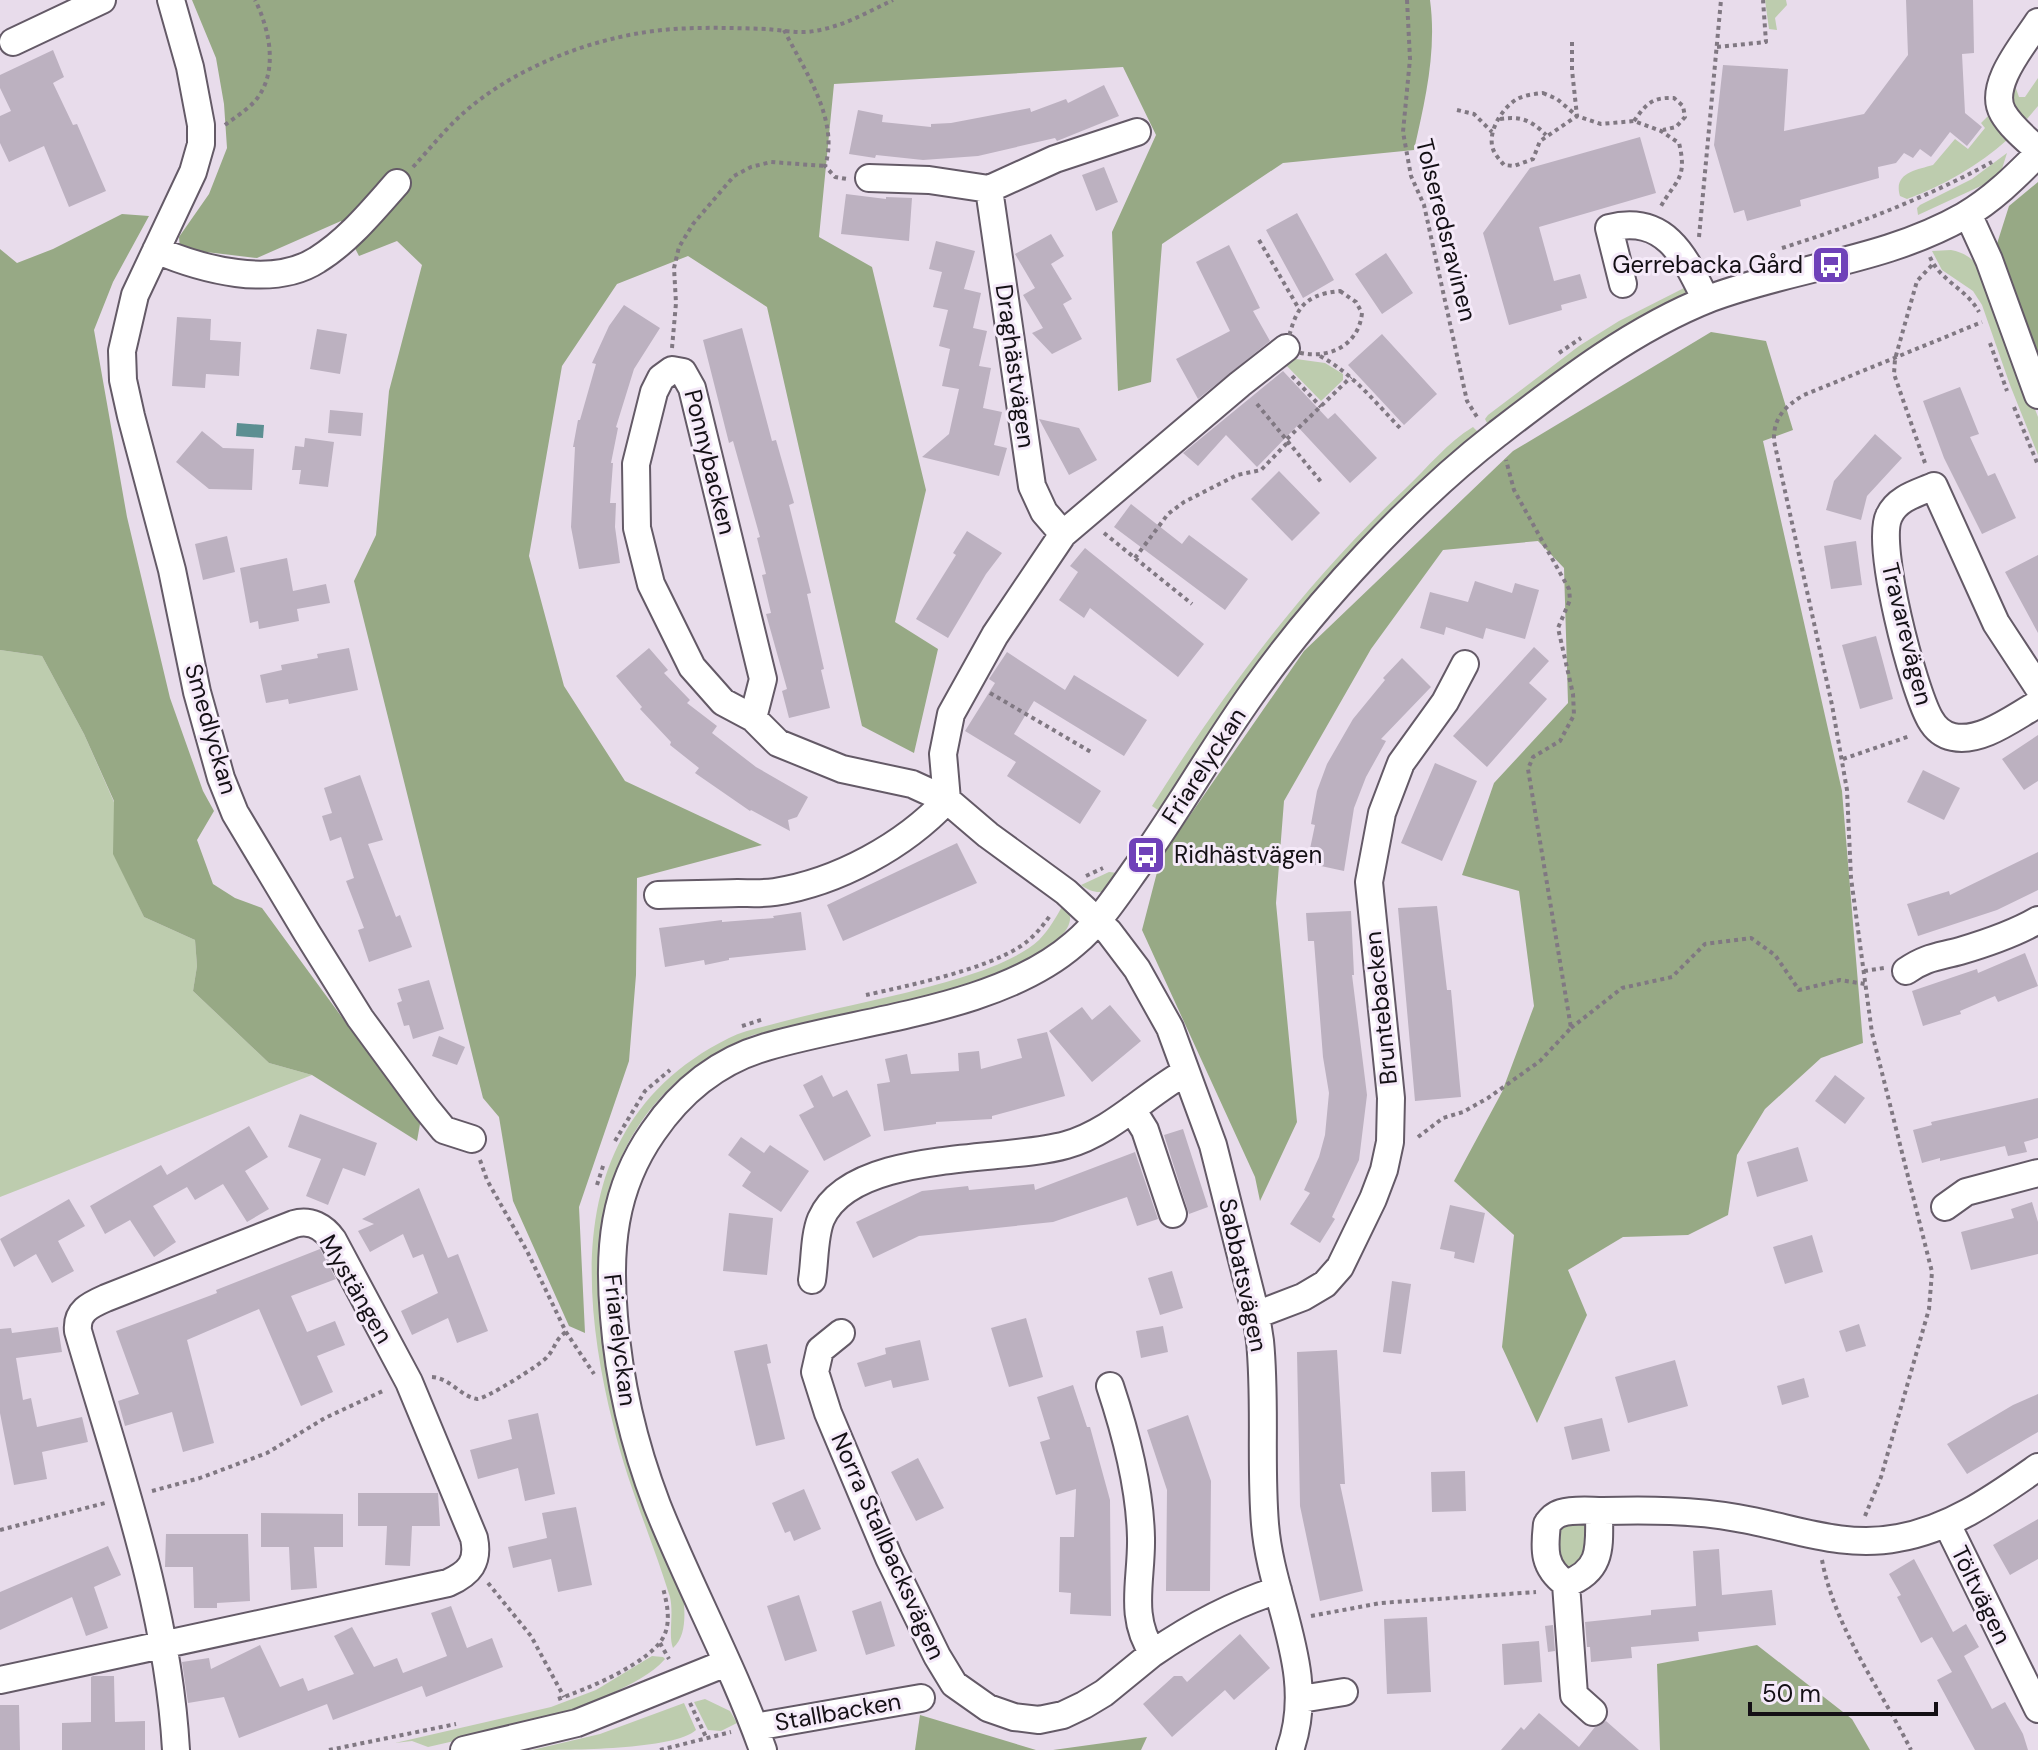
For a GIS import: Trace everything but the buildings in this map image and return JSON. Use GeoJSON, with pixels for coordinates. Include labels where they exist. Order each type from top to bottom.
{"type":"FeatureCollection","features":[{"type":"Feature","properties":{"kind":"street"},"geometry":{"type":"LineString","coordinates":[[13,42],[102,0]]}},
{"type":"Feature","properties":{"kind":"street","name":"Smedlyckan"},"geometry":{"type":"LineString","coordinates":[[171,0],[190,67],[201,125],[201,144],[193,172],[135,295],[122,351],[123,380],[172,570],[197,692],[221,778],[235,813],[265,864],[360,1018],[444,1130],[472,1139]]}},
{"type":"Feature","properties":{"kind":"street"},"geometry":{"type":"LineString","coordinates":[[2038,22],[2006,72],[1998,100],[2002,112],[2038,152]]}},
{"type":"Feature","properties":{"kind":"street"},"geometry":{"type":"LineString","coordinates":[[869,178],[917,179],[989,189],[1055,159],[1137,132]]}},
{"type":"Feature","properties":{"kind":"street","name":"Friarelyckan"},"geometry":{"type":"LineString","coordinates":[[759,1739],[656,1503],[626,1401],[616,1343],[610,1270],[625,1185],[649,1137],[681,1096],[696,1082],[729,1061],[769,1046],[984,993],[1028,975],[1068,950],[1098,922],[1146,855],[1256,687],[1321,606],[1485,427],[1664,320],[1706,300],[1884,249],[1968,214],[2002,189],[2038,152]]}},
{"type":"Feature","properties":{"kind":"street"},"geometry":{"type":"LineString","coordinates":[[156,250],[218,271],[246,275],[299,268],[317,261],[359,225],[397,183]]}},
{"type":"Feature","properties":{"kind":"street","name":"Draghästvägen"},"geometry":{"type":"LineString","coordinates":[[989,189],[1032,486],[1044,512],[1063,534]]}},
{"type":"Feature","properties":{"kind":"street"},"geometry":{"type":"LineString","coordinates":[[1968,214],[2038,395]]}},
{"type":"Feature","properties":{"kind":"street"},"geometry":{"type":"LineString","coordinates":[[1623,284],[1609,228],[1620,225],[1649,228],[1666,236],[1689,267],[1706,300]]}},
{"type":"Feature","properties":{"kind":"street"},"geometry":{"type":"LineString","coordinates":[[1098,922],[1066,892],[988,835],[947,800],[943,754],[951,714],[968,680],[1063,534],[1280,353]]}},
{"type":"Feature","properties":{"kind":"street","name":"Ponnybacken"},"geometry":{"type":"LineString","coordinates":[[753,718],[763,679],[705,438],[688,377],[678,370],[668,372],[661,378],[650,404],[635,472],[637,528],[651,584],[692,667],[723,702],[753,718],[778,743],[842,769],[912,784],[947,800]]}},
{"type":"Feature","properties":{"kind":"street"},"geometry":{"type":"LineString","coordinates":[[1934,486],[1996,623],[2038,687]]}},
{"type":"Feature","properties":{"kind":"street","name":"Travarevägen"},"geometry":{"type":"LineString","coordinates":[[1934,486],[1907,497],[1895,507],[1889,516],[1885,534],[1888,566],[1902,631],[1924,707],[1934,726],[1949,736],[1966,738],[1991,730],[2038,704]]}},
{"type":"Feature","properties":{"kind":"street","name":"Bruntebacken"},"geometry":{"type":"LineString","coordinates":[[1256,1315],[1303,1297],[1325,1284],[1340,1267],[1384,1170],[1390,1142],[1391,1098],[1369,882],[1382,813],[1401,763],[1445,702],[1465,664]]}},
{"type":"Feature","properties":{"kind":"street"},"geometry":{"type":"LineString","coordinates":[[658,895],[774,893],[825,879],[873,856],[924,825],[947,800]]}},
{"type":"Feature","properties":{"kind":"street"},"geometry":{"type":"LineString","coordinates":[[1906,971],[1924,959],[2009,934],[2038,920]]}},
{"type":"Feature","properties":{"kind":"street","name":"Sabbatsvägen"},"geometry":{"type":"LineString","coordinates":[[1098,922],[1122,947],[1137,969],[1170,1028],[1213,1145],[1256,1315],[1262,1364],[1265,1526],[1301,1699],[1298,1728],[1290,1750]]}},
{"type":"Feature","properties":{"kind":"street"},"geometry":{"type":"LineString","coordinates":[[812,1280],[822,1218],[830,1204],[850,1188],[898,1168],[1066,1145],[1092,1135],[1186,1072]]}},
{"type":"Feature","properties":{"kind":"street"},"geometry":{"type":"LineString","coordinates":[[1132,1109],[1145,1130],[1173,1214]]}},
{"type":"Feature","properties":{"kind":"street"},"geometry":{"type":"LineString","coordinates":[[1945,1207],[1966,1192],[2038,1173]]}},
{"type":"Feature","properties":{"kind":"street","name":"Mystängen"},"geometry":{"type":"LineString","coordinates":[[176,1750],[163,1646],[127,1497],[77,1325],[85,1309],[302,1221],[322,1228],[333,1240],[409,1382],[474,1538],[476,1554],[473,1565]]}},
{"type":"Feature","properties":{"kind":"street","name":"Norra Stallbacksvägen"},"geometry":{"type":"LineString","coordinates":[[841,1333],[820,1350],[815,1372],[828,1413],[889,1558],[937,1656],[954,1684],[992,1710],[1039,1720],[1063,1715],[1104,1693],[1176,1637],[1256,1597],[1278,1590]]}},
{"type":"Feature","properties":{"kind":"street"},"geometry":{"type":"LineString","coordinates":[[1110,1386],[1136,1487],[1141,1539],[1137,1617],[1141,1632],[1153,1653]]}},
{"type":"Feature","properties":{"kind":"street"},"geometry":{"type":"LineString","coordinates":[[1593,1712],[1574,1695],[1566,1584],[1550,1571],[1547,1561],[1547,1524],[1559,1514],[1657,1511],[1736,1517],[1820,1538],[1855,1542],[1900,1538],[1947,1524],[1995,1497],[2038,1467]]}},
{"type":"Feature","properties":{"kind":"street"},"geometry":{"type":"LineString","coordinates":[[1566,1584],[1578,1580],[1594,1565],[1599,1554],[1599,1511]]}},
{"type":"Feature","properties":{"kind":"street","name":"Töltvägen"},"geometry":{"type":"LineString","coordinates":[[1947,1524],[2038,1709]]}},
{"type":"Feature","properties":{"kind":"street"},"geometry":{"type":"LineString","coordinates":[[0,1680],[448,1583],[464,1575],[473,1565]]}},
{"type":"Feature","properties":{"kind":"street"},"geometry":{"type":"LineString","coordinates":[[464,1750],[494,1747],[577,1723],[726,1663]]}},
{"type":"Feature","properties":{"kind":"street"},"geometry":{"type":"LineString","coordinates":[[1301,1699],[1344,1692]]}},
{"type":"Feature","properties":{"kind":"street","name":"Stallbacken"},"geometry":{"type":"LineString","coordinates":[[759,1739],[921,1698]]}},
{"type":"Feature","properties":{"kind":"path"},"geometry":{"type":"LineString","coordinates":[[222,128],[255,101],[270,72],[269,42],[255,0]]}},
{"type":"Feature","properties":{"kind":"path"},"geometry":{"type":"LineString","coordinates":[[397,183],[458,117],[525,71],[562,54],[610,40],[672,29],[810,32],[827,29],[893,0]]}},
{"type":"Feature","properties":{"kind":"path","name":"Tolseredsravinen"},"geometry":{"type":"LineString","coordinates":[[1407,0],[1410,59],[1403,132],[1411,176],[1427,219],[1467,401],[1504,453],[1514,490],[1569,589],[1570,600],[1558,628],[1573,694],[1574,715],[1560,741],[1533,757],[1528,769],[1571,1028]]}},
{"type":"Feature","properties":{"kind":"path"},"geometry":{"type":"LineString","coordinates":[[1689,267],[1697,261],[1721,0]]}},
{"type":"Feature","properties":{"kind":"path"},"geometry":{"type":"LineString","coordinates":[[1717,47],[1766,42],[1763,0]]}},
{"type":"Feature","properties":{"kind":"path"},"geometry":{"type":"LineString","coordinates":[[784,30],[822,106],[829,137],[829,155],[825,166]]}},
{"type":"Feature","properties":{"kind":"path"},"geometry":{"type":"LineString","coordinates":[[1572,42],[1577,116]]}},
{"type":"Feature","properties":{"kind":"path"},"geometry":{"type":"LineString","coordinates":[[1577,116],[1546,135],[1540,141],[1533,159],[1514,166],[1504,165],[1493,151],[1492,132],[1517,99],[1543,93],[1557,99],[1577,116],[1601,124],[1634,121],[1661,131],[1679,143],[1681,174],[1649,228]]}},
{"type":"Feature","properties":{"kind":"path"},"geometry":{"type":"LineString","coordinates":[[1634,121],[1643,107],[1655,98],[1678,100],[1685,113],[1681,123],[1661,131]]}},
{"type":"Feature","properties":{"kind":"path"},"geometry":{"type":"LineString","coordinates":[[1457,110],[1474,114],[1492,132]]}},
{"type":"Feature","properties":{"kind":"path"},"geometry":{"type":"LineString","coordinates":[[1500,119],[1519,117],[1529,120],[1546,135]]}},
{"type":"Feature","properties":{"kind":"path"},"geometry":{"type":"LineString","coordinates":[[668,372],[675,329],[674,268],[679,247],[693,224],[734,176],[751,167],[771,162],[825,166],[835,177],[869,178]]}},
{"type":"Feature","properties":{"kind":"path"},"geometry":{"type":"LineString","coordinates":[[1855,1542],[1881,1477],[1929,1309],[1932,1272],[1872,1033],[1851,878],[1849,808],[1842,759],[1774,441],[1774,426],[1787,405],[1804,395],[1982,322],[1971,298],[1936,271],[1907,204]]}},
{"type":"Feature","properties":{"kind":"path"},"geometry":{"type":"LineString","coordinates":[[1259,240],[1299,309]]}},
{"type":"Feature","properties":{"kind":"path"},"geometry":{"type":"LineString","coordinates":[[1933,264],[1917,281],[1895,359],[1894,374],[1934,486]]}},
{"type":"Feature","properties":{"kind":"path"},"geometry":{"type":"LineString","coordinates":[[1340,291],[1356,302],[1362,313],[1359,330],[1338,350],[1318,355],[1280,353],[1294,316],[1314,298],[1340,291]]}},
{"type":"Feature","properties":{"kind":"path"},"geometry":{"type":"LineString","coordinates":[[1280,353],[1321,407]]}},
{"type":"Feature","properties":{"kind":"path"},"geometry":{"type":"LineString","coordinates":[[1318,355],[1336,364],[1351,377],[1400,428]]}},
{"type":"Feature","properties":{"kind":"path"},"geometry":{"type":"LineString","coordinates":[[1135,558],[1168,514],[1184,502],[1237,475],[1261,470],[1351,377]]}},
{"type":"Feature","properties":{"kind":"path"},"geometry":{"type":"LineString","coordinates":[[1240,384],[1322,483]]}},
{"type":"Feature","properties":{"kind":"path"},"geometry":{"type":"LineString","coordinates":[[1084,517],[1192,604]]}},
{"type":"Feature","properties":{"kind":"path"},"geometry":{"type":"LineString","coordinates":[[968,680],[1091,752]]}},
{"type":"Feature","properties":{"kind":"path"},"geometry":{"type":"LineString","coordinates":[[1842,759],[1934,726]]}},
{"type":"Feature","properties":{"kind":"path"},"geometry":{"type":"LineString","coordinates":[[862,996],[975,966],[1007,953],[1037,933],[1066,892]]}},
{"type":"Feature","properties":{"kind":"path"},"geometry":{"type":"LineString","coordinates":[[1418,1137],[1443,1118],[1463,1112],[1514,1080],[1540,1061],[1571,1028],[1622,988],[1672,977],[1705,944],[1751,938],[1775,955],[1799,990],[1840,980],[1865,984]]}},
{"type":"Feature","properties":{"kind":"path"},"geometry":{"type":"LineString","coordinates":[[1864,971],[1878,968]]}},
{"type":"Feature","properties":{"kind":"path"},"geometry":{"type":"LineString","coordinates":[[732,1030],[776,1016]]}},
{"type":"Feature","properties":{"kind":"path"},"geometry":{"type":"LineString","coordinates":[[613,1145],[645,1091],[675,1066]]}},
{"type":"Feature","properties":{"kind":"path"},"geometry":{"type":"LineString","coordinates":[[472,1139],[487,1180],[527,1251],[566,1332],[593,1370],[595,1360]]}},
{"type":"Feature","properties":{"kind":"path"},"geometry":{"type":"LineString","coordinates":[[596,1188],[606,1159]]}},
{"type":"Feature","properties":{"kind":"path"},"geometry":{"type":"LineString","coordinates":[[0,1530],[235,1466],[278,1447],[325,1418],[409,1382],[438,1377],[472,1398],[486,1398],[544,1361],[555,1342],[566,1332]]}},
{"type":"Feature","properties":{"kind":"path"},"geometry":{"type":"LineString","coordinates":[[1820,1538],[1822,1562],[1832,1600],[1911,1750]]}},
{"type":"Feature","properties":{"kind":"path"},"geometry":{"type":"LineString","coordinates":[[473,1565],[531,1636],[564,1697]]}},
{"type":"Feature","properties":{"kind":"path"},"geometry":{"type":"LineString","coordinates":[[1286,1621],[1381,1603],[1539,1592],[1566,1584]]}},
{"type":"Feature","properties":{"kind":"path"},"geometry":{"type":"LineString","coordinates":[[551,1702],[618,1673],[660,1643]]}},
{"type":"Feature","properties":{"kind":"path"},"geometry":{"type":"LineString","coordinates":[[329,1750],[469,1721]]}},
{"type":"Feature","properties":{"kind":"path"},"geometry":{"type":"LineString","coordinates":[[660,1750],[706,1737]]}},
{"type":"Feature","properties":{"kind":"shaded area"},"geometry":{"type":"Polygon","coordinates":[[[192,0],[1430,0],[1431,57],[1414,150],[1283,163],[1162,244],[1151,382],[1118,391],[1112,232],[1156,135],[1123,67],[834,84],[819,237],[872,267],[926,490],[895,622],[938,649],[914,753],[862,726],[767,307],[688,256],[617,284],[562,366],[529,556],[564,686],[625,781],[762,845],[637,878],[636,975],[629,1061],[579,1207],[585,1333],[569,1326],[513,1201],[499,1117],[483,1098],[354,581],[376,535],[389,391],[422,265],[397,241],[359,256],[341,221],[257,258],[180,249],[179,237],[209,194],[227,148],[216,58],[192,0]]]}},
{"type":"Feature","properties":{"kind":"shaded area"},"geometry":{"type":"Polygon","coordinates":[[[1765,0],[1786,0],[1787,5],[1775,18],[1777,30],[1769,29],[1765,0]]]}},
{"type":"Feature","properties":{"kind":"shaded area"},"geometry":{"type":"Polygon","coordinates":[[[2038,78],[2038,106],[2027,119],[2014,103],[2014,83],[2019,97],[2025,97],[2038,78]]]}},
{"type":"Feature","properties":{"kind":"shaded area"},"geometry":{"type":"Polygon","coordinates":[[[1991,113],[2009,137],[2007,140],[1985,158],[1947,181],[1907,199],[1900,196],[1903,177],[1933,165],[1955,139],[1968,149],[1985,128],[1981,123],[1991,113]]]}},
{"type":"Feature","properties":{"kind":"shaded area"},"geometry":{"type":"Polygon","coordinates":[[[2007,153],[2001,172],[1983,185],[1918,215],[1920,205],[1972,179],[2007,153]]]}},
{"type":"Feature","properties":{"kind":"shaded area"},"geometry":{"type":"Polygon","coordinates":[[[2038,182],[2038,365],[1995,250],[2009,206],[2038,182]]]}},
{"type":"Feature","properties":{"kind":"shaded area"},"geometry":{"type":"Polygon","coordinates":[[[122,214],[149,216],[113,282],[94,330],[127,517],[170,698],[203,791],[214,811],[197,840],[213,884],[235,898],[262,908],[420,1124],[417,1141],[312,1075],[269,1063],[193,991],[197,966],[195,940],[144,917],[113,854],[114,801],[84,734],[42,656],[0,650],[0,249],[17,263],[53,249],[122,214]]]}},
{"type":"Feature","properties":{"kind":"shaded area"},"geometry":{"type":"Polygon","coordinates":[[[1951,250],[1969,257],[1982,271],[2038,417],[2038,455],[1982,305],[1973,291],[1942,270],[1932,251],[1951,250]]]}},
{"type":"Feature","properties":{"kind":"shaded area"},"geometry":{"type":"Polygon","coordinates":[[[1686,287],[1687,294],[1588,351],[1497,419],[1487,423],[1485,419],[1488,415],[1579,346],[1619,321],[1686,287]]]}},
{"type":"Feature","properties":{"kind":"shaded area"},"geometry":{"type":"Polygon","coordinates":[[[1711,332],[1766,341],[1793,430],[1763,441],[1842,791],[1863,1043],[1821,1058],[1765,1109],[1737,1155],[1728,1215],[1688,1235],[1623,1237],[1568,1270],[1587,1315],[1537,1423],[1502,1347],[1514,1235],[1454,1181],[1502,1092],[1534,1006],[1519,891],[1462,875],[1494,783],[1568,703],[1564,568],[1538,541],[1443,550],[1371,649],[1284,801],[1276,903],[1297,1122],[1260,1201],[1255,1177],[1142,930],[1161,857],[1304,651],[1513,451],[1711,332]]]}},
{"type":"Feature","properties":{"kind":"shaded area"},"geometry":{"type":"Polygon","coordinates":[[[1289,358],[1325,363],[1343,374],[1343,380],[1321,401],[1284,363],[1289,358]]]}},
{"type":"Feature","properties":{"kind":"shaded area"},"geometry":{"type":"Polygon","coordinates":[[[237,423],[264,425],[263,438],[236,436],[237,423]]]}},
{"type":"Feature","properties":{"kind":"shaded area"},"geometry":{"type":"Polygon","coordinates":[[[1473,427],[1478,432],[1476,435],[1271,648],[1214,724],[1173,788],[1164,814],[1152,806],[1238,679],[1301,599],[1369,524],[1446,448],[1473,427]]]}},
{"type":"Feature","properties":{"kind":"shaded area"},"geometry":{"type":"Polygon","coordinates":[[[0,650],[42,656],[84,734],[114,802],[114,854],[144,917],[195,940],[197,966],[193,991],[269,1063],[312,1075],[0,1197],[0,650]]]}},
{"type":"Feature","properties":{"kind":"shaded area"},"geometry":{"type":"Polygon","coordinates":[[[1109,872],[1118,873],[1113,889],[1096,892],[1081,885],[1109,872]]]}},
{"type":"Feature","properties":{"kind":"shaded area"},"geometry":{"type":"Polygon","coordinates":[[[1063,905],[1069,912],[1070,920],[1061,936],[1043,951],[1001,973],[931,994],[753,1035],[707,1059],[670,1088],[641,1122],[620,1161],[606,1203],[599,1248],[599,1296],[615,1399],[683,1594],[683,1630],[673,1648],[670,1597],[613,1424],[593,1312],[592,1257],[598,1205],[614,1155],[639,1110],[677,1071],[729,1038],[796,1018],[905,993],[994,966],[1039,940],[1063,905]]]}},
{"type":"Feature","properties":{"kind":"shaded area"},"geometry":{"type":"Polygon","coordinates":[[[1583,1523],[1587,1528],[1586,1561],[1562,1572],[1556,1535],[1562,1525],[1583,1523]]]}},
{"type":"Feature","properties":{"kind":"shaded area"},"geometry":{"type":"Polygon","coordinates":[[[1757,1645],[1852,1719],[1870,1750],[1660,1750],[1657,1664],[1757,1645]]]}},
{"type":"Feature","properties":{"kind":"shaded area"},"geometry":{"type":"Polygon","coordinates":[[[652,1656],[665,1659],[634,1682],[568,1711],[428,1747],[412,1741],[395,1743],[551,1707],[596,1690],[652,1656]]]}},
{"type":"Feature","properties":{"kind":"shaded area"},"geometry":{"type":"Polygon","coordinates":[[[705,1699],[730,1711],[737,1723],[721,1731],[708,1730],[694,1702],[705,1699]]]}},
{"type":"Feature","properties":{"kind":"shaded area"},"geometry":{"type":"Polygon","coordinates":[[[684,1703],[696,1730],[684,1737],[619,1748],[532,1750],[600,1734],[684,1703]]]}},
{"type":"Feature","properties":{"kind":"shaded area"},"geometry":{"type":"Polygon","coordinates":[[[920,1715],[1036,1750],[915,1750],[920,1715]]]}},
{"type":"Feature","properties":{"kind":"shaded area"},"geometry":{"type":"Polygon","coordinates":[[[1147,1737],[1141,1750],[1053,1750],[1147,1737]]]}},
{"type":"Feature","properties":{"kind":"place","name":"Gerrebacka Gård"},"geometry":{"type":"Point","coordinates":[1831,265]}},
{"type":"Feature","properties":{"kind":"place","name":"Ridhästvägen"},"geometry":{"type":"Point","coordinates":[1146,855]}}]}
